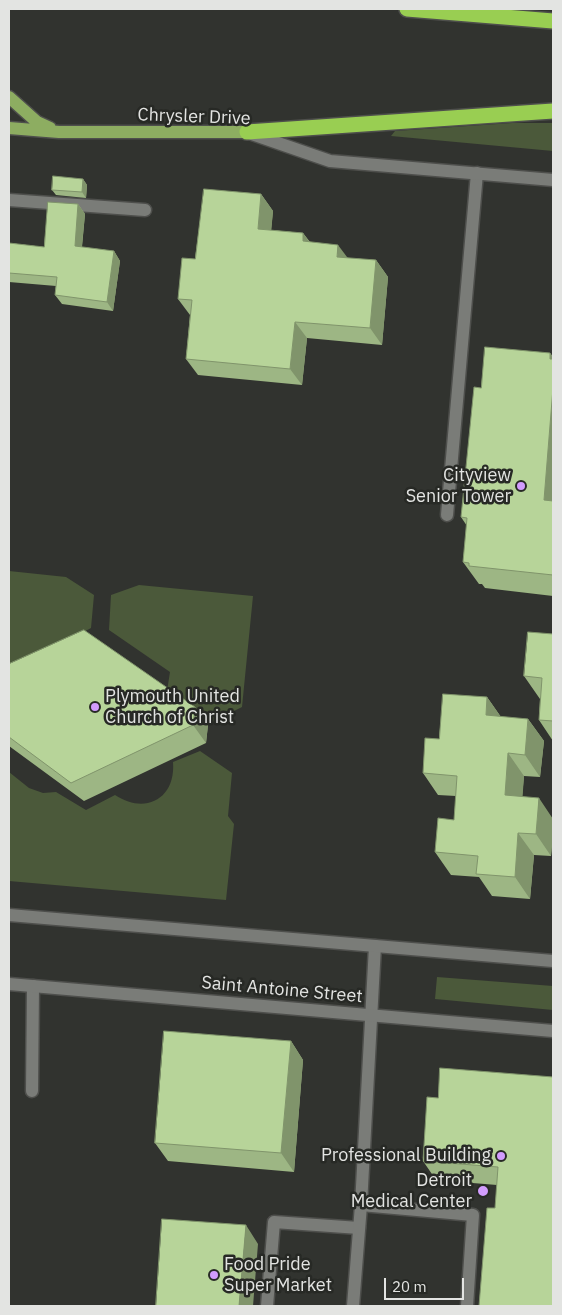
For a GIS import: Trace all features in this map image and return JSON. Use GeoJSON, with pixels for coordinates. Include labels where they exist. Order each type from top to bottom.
{"type":"FeatureCollection","features":[{"type":"Feature","properties":{"kind":"highway"},"geometry":{"type":"LineString","coordinates":[[407,9],[553,21]]}},
{"type":"Feature","properties":{"kind":"highway"},"geometry":{"type":"LineString","coordinates":[[246,132],[553,111]]}},
{"type":"Feature","properties":{"kind":"main road"},"geometry":{"type":"LineString","coordinates":[[9,97],[37,122],[59,132]]}},
{"type":"Feature","properties":{"kind":"main road","name":"Chrysler Drive"},"geometry":{"type":"LineString","coordinates":[[9,128],[59,132],[246,132]]}},
{"type":"Feature","properties":{"kind":"street","name":"Chrysler Drive"},"geometry":{"type":"LineString","coordinates":[[246,132],[330,161],[553,180]]}},
{"type":"Feature","properties":{"kind":"street"},"geometry":{"type":"LineString","coordinates":[[447,516],[477,173]]}},
{"type":"Feature","properties":{"kind":"street"},"geometry":{"type":"LineString","coordinates":[[9,200],[145,210]]}},
{"type":"Feature","properties":{"kind":"street"},"geometry":{"type":"LineString","coordinates":[[9,915],[553,962]]}},
{"type":"Feature","properties":{"kind":"street"},"geometry":{"type":"LineString","coordinates":[[353,1306],[361,1205],[375,946]]}},
{"type":"Feature","properties":{"kind":"street","name":"Saint Antoine Street"},"geometry":{"type":"LineString","coordinates":[[9,984],[553,1031]]}},
{"type":"Feature","properties":{"kind":"street"},"geometry":{"type":"LineString","coordinates":[[32,1091],[33,986]]}},
{"type":"Feature","properties":{"kind":"street"},"geometry":{"type":"LineString","coordinates":[[361,1205],[473,1215],[467,1306]]}},
{"type":"Feature","properties":{"kind":"street"},"geometry":{"type":"LineString","coordinates":[[267,1306],[274,1222],[359,1228]]}},
{"type":"Feature","properties":{"kind":"green space"},"geometry":{"type":"Polygon","coordinates":[[[512,123],[553,123],[553,151],[391,136],[395,131],[512,123]]]}},
{"type":"Feature","properties":{"kind":"green space"},"geometry":{"type":"Polygon","coordinates":[[[9,571],[66,577],[94,595],[91,628],[9,673],[9,571]]]}},
{"type":"Feature","properties":{"kind":"green space"},"geometry":{"type":"Polygon","coordinates":[[[139,585],[253,596],[242,707],[212,722],[167,691],[170,672],[109,630],[111,595],[139,585]]]}},
{"type":"Feature","properties":{"kind":"green space"},"geometry":{"type":"Polygon","coordinates":[[[200,751],[232,773],[228,816],[234,824],[226,900],[9,881],[9,772],[29,788],[43,793],[56,792],[86,810],[115,795],[126,801],[137,803],[147,803],[156,800],[164,794],[169,786],[173,775],[173,762],[200,751]]]}},
{"type":"Feature","properties":{"kind":"green space"},"geometry":{"type":"Polygon","coordinates":[[[437,977],[553,986],[553,1010],[435,999],[437,977]]]}},
{"type":"Feature","properties":{"kind":"building"},"geometry":{"type":"Polygon","coordinates":[[[53,176],[83,179],[82,192],[52,190],[53,176]]]}},
{"type":"Feature","properties":{"kind":"building"},"geometry":{"type":"Polygon","coordinates":[[[204,189],[261,194],[258,229],[303,233],[303,241],[338,245],[337,257],[376,260],[370,328],[295,322],[290,369],[186,359],[192,300],[178,299],[182,258],[195,259],[204,189]]]}},
{"type":"Feature","properties":{"kind":"building"},"geometry":{"type":"Polygon","coordinates":[[[48,202],[78,204],[75,246],[114,251],[107,302],[55,295],[57,277],[9,273],[9,243],[44,247],[48,202]]]}},
{"type":"Feature","properties":{"kind":"building","name":"Cityview Senior Tower"},"geometry":{"type":"Polygon","coordinates":[[[485,347],[550,353],[550,359],[553,359],[553,388],[544,500],[553,501],[553,575],[469,566],[469,563],[463,562],[467,518],[461,517],[474,387],[481,388],[485,347]]]}},
{"type":"Feature","properties":{"kind":"building","name":"Plymouth United Church of Christ"},"geometry":{"type":"Polygon","coordinates":[[[84,630],[195,707],[193,725],[71,783],[9,737],[9,664],[84,630]]]}},
{"type":"Feature","properties":{"kind":"building"},"geometry":{"type":"Polygon","coordinates":[[[528,632],[553,634],[553,721],[539,720],[542,678],[524,676],[528,632]]]}},
{"type":"Feature","properties":{"kind":"building"},"geometry":{"type":"Polygon","coordinates":[[[443,694],[487,697],[486,715],[528,719],[525,755],[508,753],[505,795],[539,798],[536,834],[518,833],[515,877],[476,874],[478,856],[435,852],[438,818],[454,820],[457,776],[423,773],[425,738],[439,739],[443,694]]]}},
{"type":"Feature","properties":{"kind":"building"},"geometry":{"type":"Polygon","coordinates":[[[164,1031],[291,1041],[281,1153],[155,1143],[164,1031]]]}},
{"type":"Feature","properties":{"kind":"building","name":"Detroit Medical Center"},"geometry":{"type":"Polygon","coordinates":[[[440,1068],[553,1077],[553,1306],[479,1306],[487,1208],[495,1208],[498,1167],[423,1161],[427,1097],[438,1098],[440,1068]]]}},
{"type":"Feature","properties":{"kind":"building","name":"Food Pride Super Market"},"geometry":{"type":"Polygon","coordinates":[[[162,1219],[246,1225],[239,1306],[156,1306],[162,1219]]]}},
{"type":"Feature","properties":{"kind":"place","name":"Cityview Senior Tower"},"geometry":{"type":"Point","coordinates":[521,486]}},
{"type":"Feature","properties":{"kind":"place","name":"Plymouth United Church of Christ"},"geometry":{"type":"Point","coordinates":[95,707]}},
{"type":"Feature","properties":{"kind":"place","name":"Professional Building"},"geometry":{"type":"Point","coordinates":[501,1156]}},
{"type":"Feature","properties":{"kind":"place","name":"Detroit Medical Center"},"geometry":{"type":"Point","coordinates":[483,1191]}},
{"type":"Feature","properties":{"kind":"place","name":"Food Pride Super Market"},"geometry":{"type":"Point","coordinates":[214,1275]}}]}
